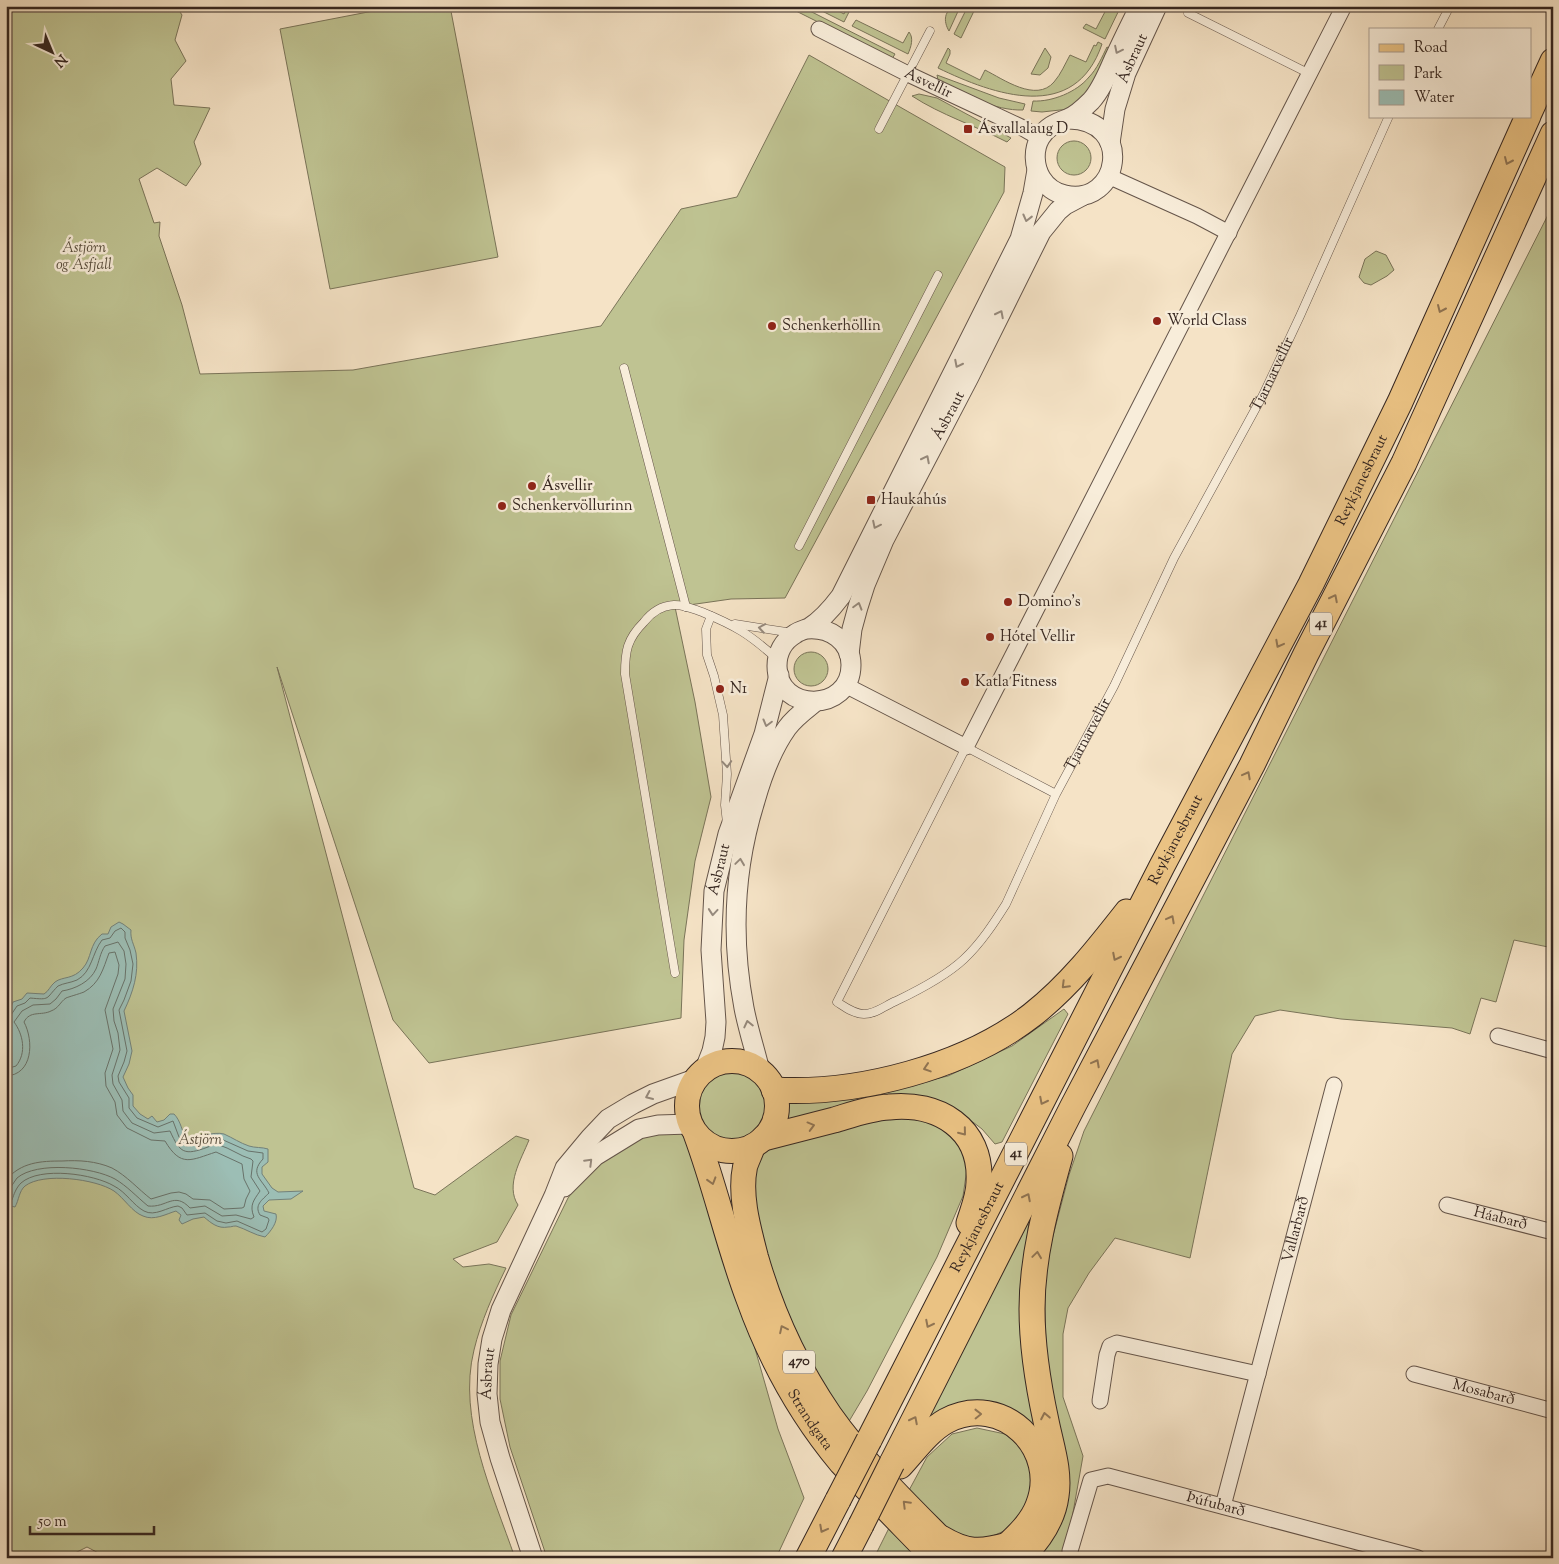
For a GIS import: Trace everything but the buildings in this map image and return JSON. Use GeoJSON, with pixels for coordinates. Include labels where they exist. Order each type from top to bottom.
{"type":"FeatureCollection","features":[{"type":"Feature","properties":{"kind":"highway"},"geometry":{"type":"LineString","coordinates":[[1532,107],[1553,61]]}},
{"type":"Feature","properties":{"kind":"highway","name":"Reykjanesbraut"},"geometry":{"type":"LineString","coordinates":[[808,1558],[948,1288],[1162,866],[1311,584],[1400,402],[1527,118]]}},
{"type":"Feature","properties":{"kind":"highway","name":"Reykjanesbraut"},"geometry":{"type":"LineString","coordinates":[[844,1558],[878,1492],[895,1466],[1073,1106],[1252,765],[1306,654],[1404,462],[1553,134]]}},
{"type":"Feature","properties":{"kind":"highway"},"geometry":{"type":"LineString","coordinates":[[767,1080],[814,1091],[872,1082],[946,1062],[993,1040],[1031,1016],[1069,982],[1095,953],[1162,866]]}},
{"type":"Feature","properties":{"kind":"highway"},"geometry":{"type":"LineString","coordinates":[[759,1142],[857,1113],[888,1107],[911,1106],[943,1115],[955,1122],[965,1132],[977,1156],[979,1184],[974,1207],[948,1288]]}},
{"type":"Feature","properties":{"kind":"highway"},"geometry":{"type":"LineString","coordinates":[[938,1548],[975,1551],[993,1549],[1008,1553],[1036,1541],[1051,1514],[1056,1496],[1057,1481],[1054,1456],[1036,1373],[1032,1308],[1039,1240],[1073,1106]]}},
{"type":"Feature","properties":{"kind":"highway"},"geometry":{"type":"LineString","coordinates":[[895,1466],[937,1428],[954,1418],[972,1413],[984,1413],[1003,1417],[1013,1423],[1026,1434],[1040,1456],[1043,1480],[1041,1498],[1034,1515],[1008,1553]]}},
{"type":"Feature","properties":{"kind":"main road"},"geometry":{"type":"LineString","coordinates":[[700,1074],[715,1064],[733,1061],[750,1064],[767,1080]]}},
{"type":"Feature","properties":{"kind":"main road","name":"470"},"geometry":{"type":"LineString","coordinates":[[693,1130],[686,1113],[686,1101],[689,1090],[700,1074]]}},
{"type":"Feature","properties":{"kind":"main road","name":"470"},"geometry":{"type":"LineString","coordinates":[[759,1142],[772,1127],[776,1114],[777,1100],[767,1080]]}},
{"type":"Feature","properties":{"kind":"main road"},"geometry":{"type":"LineString","coordinates":[[693,1130],[705,1144],[717,1150],[729,1152],[742,1151],[759,1142]]}},
{"type":"Feature","properties":{"kind":"main road","name":"Strandgata"},"geometry":{"type":"LineString","coordinates":[[693,1130],[713,1184],[731,1249],[748,1299],[775,1361],[793,1394],[817,1431],[843,1465],[938,1548],[960,1558]]}},
{"type":"Feature","properties":{"kind":"main road","name":"Strandgata"},"geometry":{"type":"LineString","coordinates":[[759,1142],[745,1166],[746,1211],[764,1285],[781,1327],[830,1415],[868,1463],[901,1499],[938,1548]]}},
{"type":"Feature","properties":{"kind":"street","name":"Ásbraut"},"geometry":{"type":"LineString","coordinates":[[1069,118],[1092,100],[1104,80],[1140,6]]}},
{"type":"Feature","properties":{"kind":"street","name":"Ásbraut"},"geometry":{"type":"LineString","coordinates":[[1110,143],[1115,109],[1126,73],[1157,6]]}},
{"type":"Feature","properties":{"kind":"street","name":"Tjarnarvellir"},"geometry":{"type":"LineString","coordinates":[[966,747],[1344,6]]}},
{"type":"Feature","properties":{"kind":"street","name":"Ásvellir"},"geometry":{"type":"LineString","coordinates":[[819,29],[1040,138]]}},
{"type":"Feature","properties":{"kind":"street"},"geometry":{"type":"LineString","coordinates":[[1069,118],[1082,119],[1094,124],[1104,132],[1110,143],[1113,160],[1108,176],[1097,188],[1082,196],[1068,196],[1055,191],[1044,182],[1037,170],[1035,159],[1036,148],[1040,138],[1057,122],[1069,118]]}},
{"type":"Feature","properties":{"kind":"street","name":"Ásbraut"},"geometry":{"type":"LineString","coordinates":[[801,631],[822,617],[841,596],[1020,239],[1031,202],[1037,170]]}},
{"type":"Feature","properties":{"kind":"street"},"geometry":{"type":"LineString","coordinates":[[1108,176],[1197,216],[1229,233]]}},
{"type":"Feature","properties":{"kind":"street","name":"Ásbraut"},"geometry":{"type":"LineString","coordinates":[[849,654],[852,629],[858,607],[884,540],[969,377],[1041,232],[1058,211],[1082,196]]}},
{"type":"Feature","properties":{"kind":"street"},"geometry":{"type":"LineString","coordinates":[[816,628],[833,633],[846,646],[849,654],[850,670],[845,685],[838,693],[828,699],[815,702],[794,696],[786,689],[778,667],[783,645],[801,631],[816,628]]}},
{"type":"Feature","properties":{"kind":"street","name":"Ásbraut"},"geometry":{"type":"LineString","coordinates":[[533,1558],[490,1422],[487,1394],[488,1364],[494,1332],[501,1310],[553,1200],[565,1168],[608,1119],[632,1104],[700,1074],[712,1051],[716,1022],[711,950],[714,891],[728,834],[764,734],[778,667]]}},
{"type":"Feature","properties":{"kind":"street"},"geometry":{"type":"LineString","coordinates":[[845,685],[966,747]]}},
{"type":"Feature","properties":{"kind":"street","name":"Ásbraut"},"geometry":{"type":"LineString","coordinates":[[767,1080],[744,1008],[737,949],[736,900],[742,848],[758,791],[777,743],[793,721],[815,702]]}},
{"type":"Feature","properties":{"kind":"street"},"geometry":{"type":"LineString","coordinates":[[1498,1036],[1553,1051]]}},
{"type":"Feature","properties":{"kind":"street","name":"Vallarbarð"},"geometry":{"type":"LineString","coordinates":[[1223,1506],[1334,1086]]}},
{"type":"Feature","properties":{"kind":"street","name":"Ásbraut"},"geometry":{"type":"LineString","coordinates":[[553,1200],[595,1156],[639,1129],[658,1125],[693,1130]]}},
{"type":"Feature","properties":{"kind":"street","name":"Háabarð"},"geometry":{"type":"LineString","coordinates":[[1446,1205],[1553,1232]]}},
{"type":"Feature","properties":{"kind":"street"},"geometry":{"type":"LineString","coordinates":[[1100,1401],[1107,1355],[1110,1346],[1117,1342],[1258,1374]]}},
{"type":"Feature","properties":{"kind":"street","name":"Mosabarð"},"geometry":{"type":"LineString","coordinates":[[1414,1374],[1553,1411]]}},
{"type":"Feature","properties":{"kind":"street","name":"Þúfubarð"},"geometry":{"type":"LineString","coordinates":[[1072,1558],[1070,1551],[1090,1480],[1108,1476],[1418,1558]]}},
{"type":"Feature","properties":{"kind":"lane"},"geometry":{"type":"LineString","coordinates":[[1439,28],[1450,6]]}},
{"type":"Feature","properties":{"kind":"lane"},"geometry":{"type":"LineString","coordinates":[[1188,13],[1310,74]]}},
{"type":"Feature","properties":{"kind":"lane"},"geometry":{"type":"LineString","coordinates":[[879,130],[930,31]]}},
{"type":"Feature","properties":{"kind":"lane","name":"Tjarnarvellir"},"geometry":{"type":"LineString","coordinates":[[966,747],[836,1002],[852,1011],[864,1014],[876,1011],[934,980],[964,959],[985,936],[1006,904],[1056,794],[1114,686],[1174,558],[1267,387],[1387,118]]}},
{"type":"Feature","properties":{"kind":"lane"},"geometry":{"type":"LineString","coordinates":[[799,546],[938,276]]}},
{"type":"Feature","properties":{"kind":"lane"},"geometry":{"type":"LineString","coordinates":[[624,368],[686,607]]}},
{"type":"Feature","properties":{"kind":"lane"},"geometry":{"type":"LineString","coordinates":[[675,973],[625,674],[627,646],[642,624],[652,614],[674,605],[686,607],[730,623],[749,635],[778,667]]}},
{"type":"Feature","properties":{"kind":"lane"},"geometry":{"type":"LineString","coordinates":[[711,616],[706,629],[707,655],[723,715],[728,774],[724,805],[728,834]]}},
{"type":"Feature","properties":{"kind":"lane"},"geometry":{"type":"LineString","coordinates":[[730,623],[801,631]]}},
{"type":"Feature","properties":{"kind":"lane"},"geometry":{"type":"LineString","coordinates":[[966,747],[1056,794]]}},
{"type":"Feature","properties":{"kind":"green space","name":"Ástjörn og Ásfjall"},"geometry":{"type":"Polygon","coordinates":[[[6,6],[176,6],[182,15],[175,40],[186,61],[171,79],[174,105],[210,108],[194,142],[201,164],[186,186],[157,168],[139,179],[154,223],[160,222],[159,236],[182,305],[200,374],[353,370],[601,326],[681,209],[737,197],[809,55],[1005,167],[1004,192],[785,598],[731,599],[675,607],[695,702],[711,797],[695,861],[684,940],[681,1018],[429,1063],[393,1020],[277,667],[414,1188],[435,1195],[516,1136],[529,1140],[514,1181],[514,1197],[518,1205],[497,1242],[453,1259],[463,1267],[489,1264],[506,1268],[488,1308],[474,1350],[470,1376],[470,1402],[480,1456],[515,1558],[108,1558],[87,1547],[65,1558],[6,1558],[6,6]]]}},
{"type":"Feature","properties":{"kind":"green space"},"geometry":{"type":"Polygon","coordinates":[[[399,6],[450,6],[498,257],[330,289],[280,29],[399,6]]]}},
{"type":"Feature","properties":{"kind":"green space"},"geometry":{"type":"Polygon","coordinates":[[[786,6],[800,6],[895,54],[892,59],[786,6]]]}},
{"type":"Feature","properties":{"kind":"green space"},"geometry":{"type":"Polygon","coordinates":[[[812,6],[829,6],[844,14],[848,6],[852,6],[844,22],[812,6]]]}},
{"type":"Feature","properties":{"kind":"green space"},"geometry":{"type":"Polygon","coordinates":[[[956,6],[960,7],[949,31],[945,20],[946,16],[949,10],[956,6]]]}},
{"type":"Feature","properties":{"kind":"green space"},"geometry":{"type":"Polygon","coordinates":[[[1108,6],[1121,6],[1105,39],[1083,28],[1086,24],[1096,29],[1108,6]]]}},
{"type":"Feature","properties":{"kind":"green space"},"geometry":{"type":"Polygon","coordinates":[[[967,8],[974,11],[961,38],[954,34],[967,8]]]}},
{"type":"Feature","properties":{"kind":"green space"},"geometry":{"type":"Polygon","coordinates":[[[856,20],[903,43],[909,32],[912,40],[908,54],[852,26],[856,20]]]}},
{"type":"Feature","properties":{"kind":"green space"},"geometry":{"type":"Polygon","coordinates":[[[1098,42],[1102,44],[1089,69],[1073,85],[1053,94],[1031,96],[1007,93],[983,87],[938,68],[948,48],[950,54],[946,63],[980,80],[985,70],[1019,87],[1038,90],[1047,88],[1054,82],[1070,55],[1086,62],[1094,45],[1096,46],[1098,42]]]}},
{"type":"Feature","properties":{"kind":"green space"},"geometry":{"type":"Polygon","coordinates":[[[1107,47],[1113,50],[1095,87],[1069,109],[1042,112],[1031,111],[1033,101],[1056,98],[1084,82],[1099,63],[1107,47]]]}},
{"type":"Feature","properties":{"kind":"green space"},"geometry":{"type":"Polygon","coordinates":[[[1045,48],[1051,57],[1048,68],[1040,75],[1031,74],[1045,48]]]}},
{"type":"Feature","properties":{"kind":"green space"},"geometry":{"type":"Polygon","coordinates":[[[937,75],[999,98],[1025,104],[1023,110],[1001,108],[979,101],[938,80],[937,75]]]}},
{"type":"Feature","properties":{"kind":"green space"},"geometry":{"type":"Polygon","coordinates":[[[919,94],[937,98],[1011,138],[1007,142],[935,109],[912,96],[919,94]]]}},
{"type":"Feature","properties":{"kind":"green space"},"geometry":{"type":"Polygon","coordinates":[[[1074,141],[1086,146],[1091,158],[1086,170],[1074,175],[1062,170],[1057,158],[1062,146],[1074,141]]]}},
{"type":"Feature","properties":{"kind":"green space"},"geometry":{"type":"Polygon","coordinates":[[[1553,205],[1553,948],[1514,940],[1496,1002],[1481,998],[1470,1034],[1452,1028],[1341,1019],[1280,1010],[1255,1016],[1232,1054],[1190,1258],[1115,1238],[1089,1273],[1068,1308],[1063,1334],[1063,1397],[1083,1456],[1065,1558],[1036,1558],[1047,1385],[1044,1270],[1069,1175],[1084,1131],[1553,205]]]}},
{"type":"Feature","properties":{"kind":"green space"},"geometry":{"type":"Polygon","coordinates":[[[1376,251],[1386,255],[1394,270],[1371,285],[1364,283],[1359,277],[1365,259],[1376,251]]]}},
{"type":"Feature","properties":{"kind":"green space"},"geometry":{"type":"Polygon","coordinates":[[[811,652],[818,653],[823,657],[827,662],[827,676],[823,681],[818,685],[811,686],[804,685],[799,681],[795,676],[794,669],[795,662],[799,657],[804,653],[811,652]]]}},
{"type":"Feature","properties":{"kind":"green space"},"geometry":{"type":"Polygon","coordinates":[[[1064,1009],[1068,1014],[1002,1142],[995,1144],[982,1129],[961,1113],[784,1124],[785,1102],[948,1076],[1012,1046],[1064,1009]]]}},
{"type":"Feature","properties":{"kind":"green space"},"geometry":{"type":"Polygon","coordinates":[[[731,1072],[751,1078],[761,1088],[767,1108],[761,1128],[751,1138],[731,1144],[711,1138],[701,1128],[695,1108],[701,1088],[711,1078],[731,1072]]]}},
{"type":"Feature","properties":{"kind":"green space"},"geometry":{"type":"Polygon","coordinates":[[[924,1118],[944,1129],[958,1144],[968,1162],[963,1196],[937,1257],[867,1391],[848,1423],[825,1390],[790,1325],[756,1219],[755,1165],[762,1154],[768,1150],[876,1119],[924,1118]]]}},
{"type":"Feature","properties":{"kind":"green space"},"geometry":{"type":"Polygon","coordinates":[[[677,1129],[689,1136],[697,1146],[778,1429],[804,1498],[776,1558],[547,1558],[510,1447],[500,1399],[500,1361],[511,1315],[568,1198],[584,1176],[616,1147],[653,1130],[677,1129]]]}},
{"type":"Feature","properties":{"kind":"green space"},"geometry":{"type":"Polygon","coordinates":[[[1029,1221],[1021,1291],[1044,1441],[1017,1417],[918,1431],[1029,1221]]]}},
{"type":"Feature","properties":{"kind":"green space"},"geometry":{"type":"Polygon","coordinates":[[[977,1428],[1005,1434],[1022,1448],[1032,1472],[1030,1500],[1011,1528],[981,1541],[941,1528],[907,1494],[927,1457],[952,1434],[977,1428]]]}},
{"type":"Feature","properties":{"kind":"green space"},"geometry":{"type":"Polygon","coordinates":[[[890,1526],[924,1558],[874,1558],[890,1526]]]}},
{"type":"Feature","properties":{"kind":"water","name":"Ástjörn"},"geometry":{"type":"Polygon","coordinates":[[[119,922],[131,930],[137,961],[135,983],[124,1011],[132,1051],[123,1077],[133,1095],[133,1106],[140,1114],[148,1119],[152,1116],[157,1122],[164,1120],[170,1114],[174,1114],[187,1141],[205,1135],[220,1133],[249,1146],[268,1149],[268,1162],[262,1167],[262,1174],[272,1188],[278,1192],[303,1191],[291,1199],[269,1200],[263,1206],[264,1211],[276,1214],[274,1226],[265,1237],[236,1226],[218,1226],[204,1217],[182,1224],[179,1220],[181,1215],[176,1211],[151,1218],[147,1217],[135,1211],[114,1191],[83,1180],[56,1178],[33,1182],[23,1188],[15,1207],[6,1205],[6,1060],[11,1053],[11,1044],[6,1030],[6,1011],[10,1009],[13,1002],[22,999],[27,993],[44,994],[55,982],[79,972],[86,964],[98,938],[102,934],[108,934],[111,927],[119,922]]]}},
{"type":"Feature","properties":{"kind":"place","name":"Ásvallalaug D"},"geometry":{"type":"Point","coordinates":[968,129]}},
{"type":"Feature","properties":{"kind":"place","name":"World Class"},"geometry":{"type":"Point","coordinates":[1157,321]}},
{"type":"Feature","properties":{"kind":"place","name":"Schenkerhöllin"},"geometry":{"type":"Point","coordinates":[772,326]}},
{"type":"Feature","properties":{"kind":"place","name":"Ásvellir"},"geometry":{"type":"Point","coordinates":[532,486]}},
{"type":"Feature","properties":{"kind":"place","name":"Haukahús"},"geometry":{"type":"Point","coordinates":[871,500]}},
{"type":"Feature","properties":{"kind":"place","name":"Schenkervöllurinn"},"geometry":{"type":"Point","coordinates":[502,506]}},
{"type":"Feature","properties":{"kind":"place","name":"Domino's"},"geometry":{"type":"Point","coordinates":[1008,602]}},
{"type":"Feature","properties":{"kind":"place","name":"Hótel Vellir"},"geometry":{"type":"Point","coordinates":[990,637]}},
{"type":"Feature","properties":{"kind":"place","name":"Katla Fitness"},"geometry":{"type":"Point","coordinates":[965,682]}},
{"type":"Feature","properties":{"kind":"place","name":"N1"},"geometry":{"type":"Point","coordinates":[720,689]}}]}
